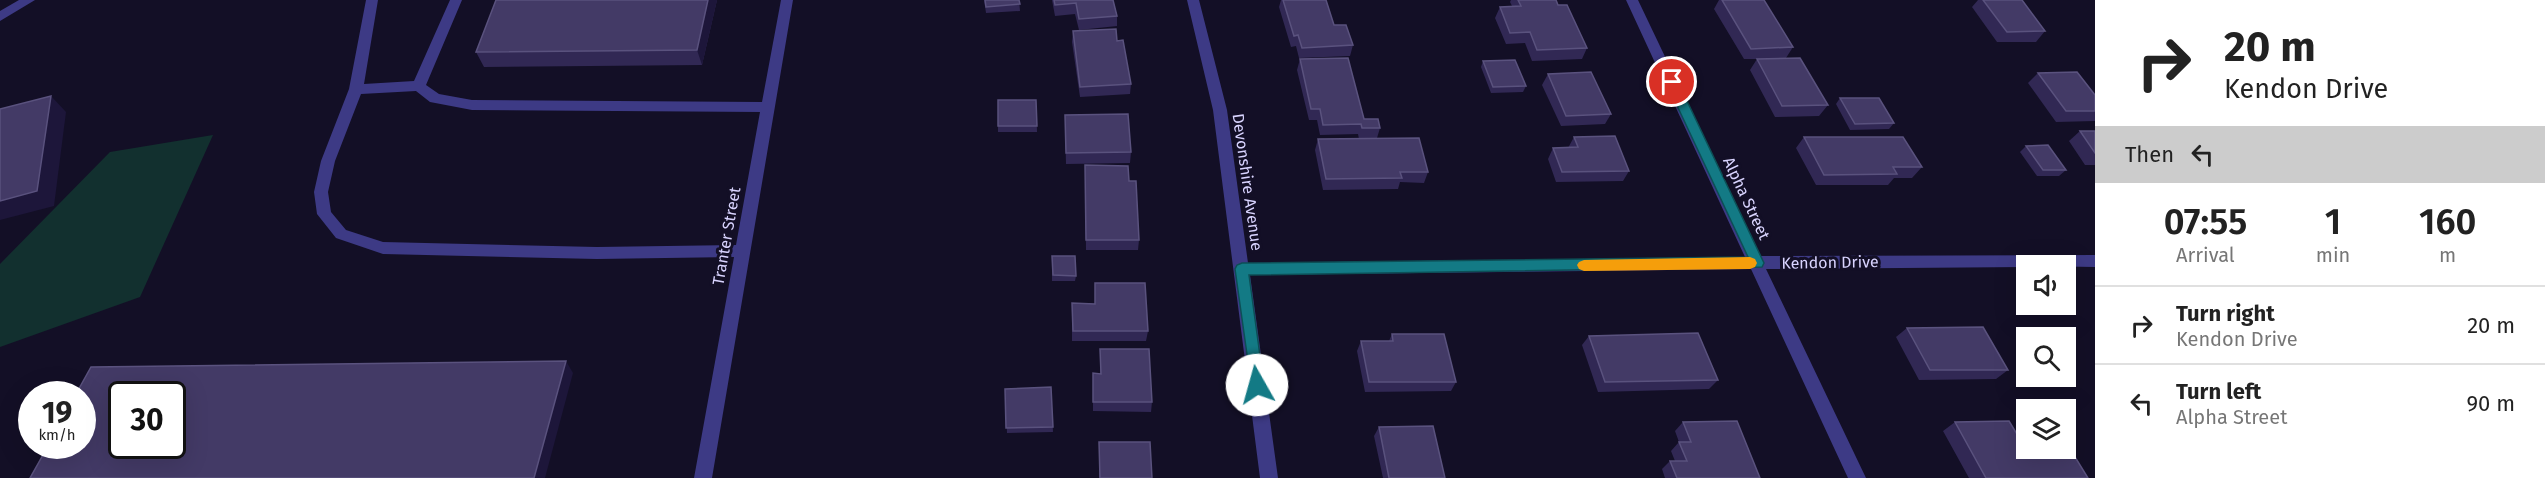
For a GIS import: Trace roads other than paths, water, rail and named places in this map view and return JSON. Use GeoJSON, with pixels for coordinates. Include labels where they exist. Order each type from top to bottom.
{"type":"FeatureCollection","features":[{"type":"Feature","properties":{"kind":"street"},"geometry":{"type":"LineString","coordinates":[[0,17],[29,0]]}},
{"type":"Feature","properties":{"kind":"street"},"geometry":{"type":"LineString","coordinates":[[372,0],[356,89],[328,161],[321,192],[324,214],[341,234],[383,248],[597,253],[742,251]]}},
{"type":"Feature","properties":{"kind":"street"},"geometry":{"type":"LineString","coordinates":[[419,86],[456,0]]}},
{"type":"Feature","properties":{"kind":"street","name":"Tranter Street"},"geometry":{"type":"LineString","coordinates":[[704,478],[787,0]]}},
{"type":"Feature","properties":{"kind":"street","name":"Devonshire Avenue"},"geometry":{"type":"LineString","coordinates":[[1193,0],[1220,110],[1234,233],[1242,269],[1269,478]]}},
{"type":"Feature","properties":{"kind":"street","name":"Alpha Street"},"geometry":{"type":"LineString","coordinates":[[1632,0],[1758,263],[1857,478]]}},
{"type":"Feature","properties":{"kind":"street"},"geometry":{"type":"LineString","coordinates":[[356,89],[419,86],[435,98],[472,105],[767,107]]}},
{"type":"Feature","properties":{"kind":"street","name":"Kendon Drive"},"geometry":{"type":"LineString","coordinates":[[1242,269],[2095,261]]}}]}
